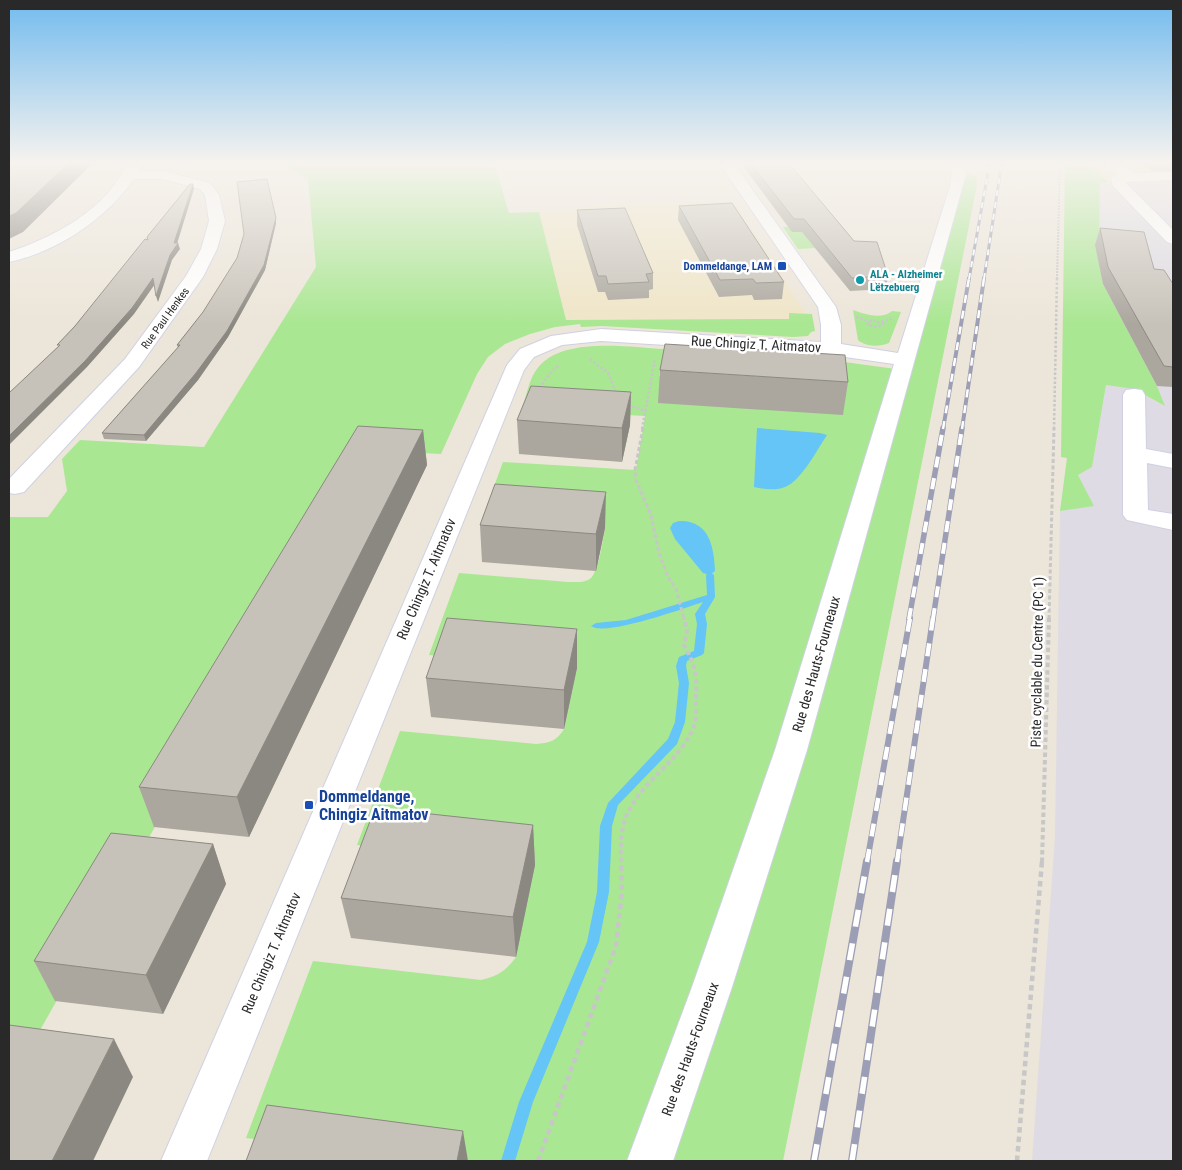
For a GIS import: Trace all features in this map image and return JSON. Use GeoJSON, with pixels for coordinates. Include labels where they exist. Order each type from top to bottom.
{"type":"FeatureCollection","features":[{"type":"Feature","properties":{"kind":"street"},"geometry":{"type":"LineString","coordinates":[[9,257],[48,242],[84,222],[91,216]]}},
{"type":"Feature","properties":{"kind":"street","name":"Rue Paul Henkes"},"geometry":{"type":"LineString","coordinates":[[15,487],[132,362],[194,278],[209,249],[217,220],[216,216]]}},
{"type":"Feature","properties":{"kind":"street"},"geometry":{"type":"LineString","coordinates":[[762,216],[827,308],[831,325],[832,349]]}},
{"type":"Feature","properties":{"kind":"street","name":"Rue des Hauts-Fourneaux"},"geometry":{"type":"LineString","coordinates":[[650,1161],[712,987],[791,750],[948,216]]}},
{"type":"Feature","properties":{"kind":"street"},"geometry":{"type":"LineString","coordinates":[[1150,216],[1173,239]]}},
{"type":"Feature","properties":{"kind":"street","name":"Rue Chingiz T. Aitmatov"},"geometry":{"type":"LineString","coordinates":[[184,1161],[504,391],[514,369],[528,352],[558,340],[602,336],[832,349],[906,360]]}},
{"type":"Feature","properties":{"kind":"street"},"geometry":{"type":"LineString","coordinates":[[1134,395],[1136,515],[1173,522]]}},
{"type":"Feature","properties":{"kind":"street"},"geometry":{"type":"LineString","coordinates":[[1135,454],[1173,461]]}},
{"type":"Feature","properties":{"kind":"path","name":"Piste cyclable du Centre (PC 1)"},"geometry":{"type":"LineString","coordinates":[[1017,1161],[1044,835],[1059,216]]}},
{"type":"Feature","properties":{"kind":"path"},"geometry":{"type":"LineString","coordinates":[[873,320],[880,321],[883,324],[877,327],[868,324],[873,320]]}},
{"type":"Feature","properties":{"kind":"path"},"geometry":{"type":"LineString","coordinates":[[538,1161],[616,946],[622,891],[621,833],[626,816],[634,801],[684,745],[695,724],[697,676],[693,661],[684,645],[687,630],[679,600],[659,553],[651,515],[636,480],[636,470],[659,338]]}},
{"type":"Feature","properties":{"kind":"path"},"geometry":{"type":"LineString","coordinates":[[588,359],[601,365],[610,374],[618,397]]}},
{"type":"Feature","properties":{"kind":"path"},"geometry":{"type":"LineString","coordinates":[[504,391],[527,392],[536,390],[543,385],[552,371],[566,362]]}},
{"type":"Feature","properties":{"kind":"path"},"geometry":{"type":"LineString","coordinates":[[624,403],[646,411]]}},
{"type":"Feature","properties":{"kind":"shaded area"},"geometry":{"type":"Polygon","coordinates":[[[540,216],[742,216],[805,313],[789,313],[790,319],[566,320],[540,216]]]}},
{"type":"Feature","properties":{"kind":"shaded area"},"geometry":{"type":"Polygon","coordinates":[[[1099,216],[1173,216],[1173,1161],[1032,1161],[1055,837],[1060,511],[1093,505],[1078,475],[1092,467],[1106,385],[1134,389],[1164,406],[1157,386],[1103,284],[1095,245],[1099,245],[1099,216]]]}},
{"type":"Feature","properties":{"kind":"green space"},"geometry":{"type":"Polygon","coordinates":[[[311,216],[540,216],[566,320],[789,319],[789,313],[812,314],[815,331],[811,332],[808,336],[793,337],[602,326],[581,327],[580,324],[555,327],[505,344],[488,357],[477,374],[441,454],[368,450],[9,1085],[9,517],[48,517],[67,491],[62,459],[80,440],[204,447],[316,267],[311,216]]]}},
{"type":"Feature","properties":{"kind":"green space"},"geometry":{"type":"Polygon","coordinates":[[[947,216],[971,216],[783,1161],[417,1161],[246,1138],[313,961],[481,980],[501,972],[516,957],[382,848],[357,845],[400,731],[536,744],[552,741],[564,729],[577,668],[429,655],[459,573],[568,582],[586,581],[594,574],[605,528],[482,519],[503,462],[636,470],[645,416],[522,409],[530,383],[537,369],[548,359],[562,352],[578,348],[614,346],[664,349],[659,376],[837,361],[903,370],[947,216]]]}},
{"type":"Feature","properties":{"kind":"green space"},"geometry":{"type":"Polygon","coordinates":[[[1064,216],[1099,216],[1099,245],[1103,284],[1157,386],[1165,406],[1134,389],[1106,385],[1092,467],[1078,475],[1094,506],[1060,511],[1067,458],[1061,457],[1064,216]]]}},
{"type":"Feature","properties":{"kind":"green space"},"geometry":{"type":"Polygon","coordinates":[[[835,225],[852,246],[798,249],[783,227],[835,225]]]}},
{"type":"Feature","properties":{"kind":"green space"},"geometry":{"type":"Polygon","coordinates":[[[853,310],[878,316],[892,311],[901,312],[889,343],[873,346],[858,340],[853,310]]]}},
{"type":"Feature","properties":{"kind":"water"},"geometry":{"type":"Polygon","coordinates":[[[757,428],[827,435],[808,464],[791,484],[781,488],[765,489],[754,487],[757,428]]]}},
{"type":"Feature","properties":{"kind":"water"},"geometry":{"type":"Polygon","coordinates":[[[679,521],[698,525],[704,530],[713,553],[715,571],[710,575],[703,573],[675,539],[670,528],[673,523],[679,521]]]}},
{"type":"Feature","properties":{"kind":"building"},"geometry":{"type":"Polygon","coordinates":[[[164,216],[183,216],[174,243],[178,243],[170,255],[156,296],[153,278],[132,308],[85,361],[9,436],[9,393],[60,345],[57,345],[75,326],[145,239],[148,240],[147,237],[164,216]]]}},
{"type":"Feature","properties":{"kind":"building"},"geometry":{"type":"Polygon","coordinates":[[[242,216],[275,216],[264,265],[227,331],[196,373],[144,435],[102,433],[180,345],[177,345],[203,312],[237,258],[244,234],[242,216]]]}},
{"type":"Feature","properties":{"kind":"building"},"geometry":{"type":"Polygon","coordinates":[[[579,216],[628,216],[653,273],[646,274],[649,282],[608,284],[606,276],[598,276],[579,216]]]}},
{"type":"Feature","properties":{"kind":"building"},"geometry":{"type":"Polygon","coordinates":[[[684,216],[740,216],[784,282],[756,283],[753,279],[720,280],[684,216]]]}},
{"type":"Feature","properties":{"kind":"building"},"geometry":{"type":"Polygon","coordinates":[[[791,216],[833,216],[854,241],[877,242],[888,276],[852,278],[804,219],[794,219],[791,216]]]}},
{"type":"Feature","properties":{"kind":"building"},"geometry":{"type":"Polygon","coordinates":[[[1100,228],[1144,232],[1154,269],[1164,270],[1173,284],[1173,367],[1164,366],[1108,267],[1100,228]]]}},
{"type":"Feature","properties":{"kind":"building"},"geometry":{"type":"Polygon","coordinates":[[[665,344],[845,355],[848,382],[660,370],[665,344]]]}},
{"type":"Feature","properties":{"kind":"building"},"geometry":{"type":"Polygon","coordinates":[[[531,386],[631,392],[622,428],[517,420],[531,386]]]}},
{"type":"Feature","properties":{"kind":"building"},"geometry":{"type":"Polygon","coordinates":[[[358,426],[423,430],[237,797],[139,787],[358,426]]]}},
{"type":"Feature","properties":{"kind":"building"},"geometry":{"type":"Polygon","coordinates":[[[495,484],[606,492],[596,534],[480,525],[495,484]]]}},
{"type":"Feature","properties":{"kind":"building"},"geometry":{"type":"Polygon","coordinates":[[[447,618],[577,629],[564,690],[426,678],[447,618]]]}},
{"type":"Feature","properties":{"kind":"building"},"geometry":{"type":"Polygon","coordinates":[[[375,808],[533,825],[513,917],[341,898],[375,808]]]}},
{"type":"Feature","properties":{"kind":"building"},"geometry":{"type":"Polygon","coordinates":[[[111,833],[213,844],[146,975],[34,961],[111,833]]]}},
{"type":"Feature","properties":{"kind":"building"},"geometry":{"type":"Polygon","coordinates":[[[9,1025],[114,1039],[52,1161],[9,1161],[9,1025]]]}},
{"type":"Feature","properties":{"kind":"building"},"geometry":{"type":"Polygon","coordinates":[[[267,1105],[463,1131],[457,1161],[246,1161],[267,1105]]]}},
{"type":"Feature","properties":{"kind":"waterway"},"geometry":{"type":"LineString","coordinates":[[710,575],[711,597]]}},
{"type":"Feature","properties":{"kind":"waterway"},"geometry":{"type":"LineString","coordinates":[[508,1161],[526,1102],[593,942],[603,892],[606,826],[613,803],[673,741],[680,722],[684,683],[681,666],[682,659],[699,653],[702,624],[700,614],[711,597]]}},
{"type":"Feature","properties":{"kind":"waterway"},"geometry":{"type":"LineString","coordinates":[[596,626],[627,623],[711,597]]}},
{"type":"Feature","properties":{"kind":"railway"},"geometry":{"type":"LineString","coordinates":[[969,279],[980,216]]}},
{"type":"Feature","properties":{"kind":"railway"},"geometry":{"type":"LineString","coordinates":[[984,279],[994,216]]}},
{"type":"Feature","properties":{"kind":"railway"},"geometry":{"type":"LineString","coordinates":[[943,429],[969,278]]}},
{"type":"Feature","properties":{"kind":"railway"},"geometry":{"type":"LineString","coordinates":[[962,429],[984,278]]}},
{"type":"Feature","properties":{"kind":"railway"},"geometry":{"type":"LineString","coordinates":[[909,619],[943,428]]}},
{"type":"Feature","properties":{"kind":"railway"},"geometry":{"type":"LineString","coordinates":[[933,619],[962,428]]}},
{"type":"Feature","properties":{"kind":"railway"},"geometry":{"type":"LineString","coordinates":[[867,862],[910,618]]}},
{"type":"Feature","properties":{"kind":"railway"},"geometry":{"type":"LineString","coordinates":[[897,862],[933,618]]}},
{"type":"Feature","properties":{"kind":"railway"},"geometry":{"type":"LineString","coordinates":[[814,1161],[867,861]]}},
{"type":"Feature","properties":{"kind":"railway"},"geometry":{"type":"LineString","coordinates":[[852,1161],[897,861]]}},
{"type":"Feature","properties":{"kind":"place","name":"Dommeldange, LAM"},"geometry":{"type":"Point","coordinates":[782,266]}},
{"type":"Feature","properties":{"kind":"place","name":"ALA - Alzheimer Lëtzebuerg"},"geometry":{"type":"Point","coordinates":[860,280]}},
{"type":"Feature","properties":{"kind":"place","name":"Dommeldange, Chingiz Aitmatov"},"geometry":{"type":"Point","coordinates":[309,805]}}]}
